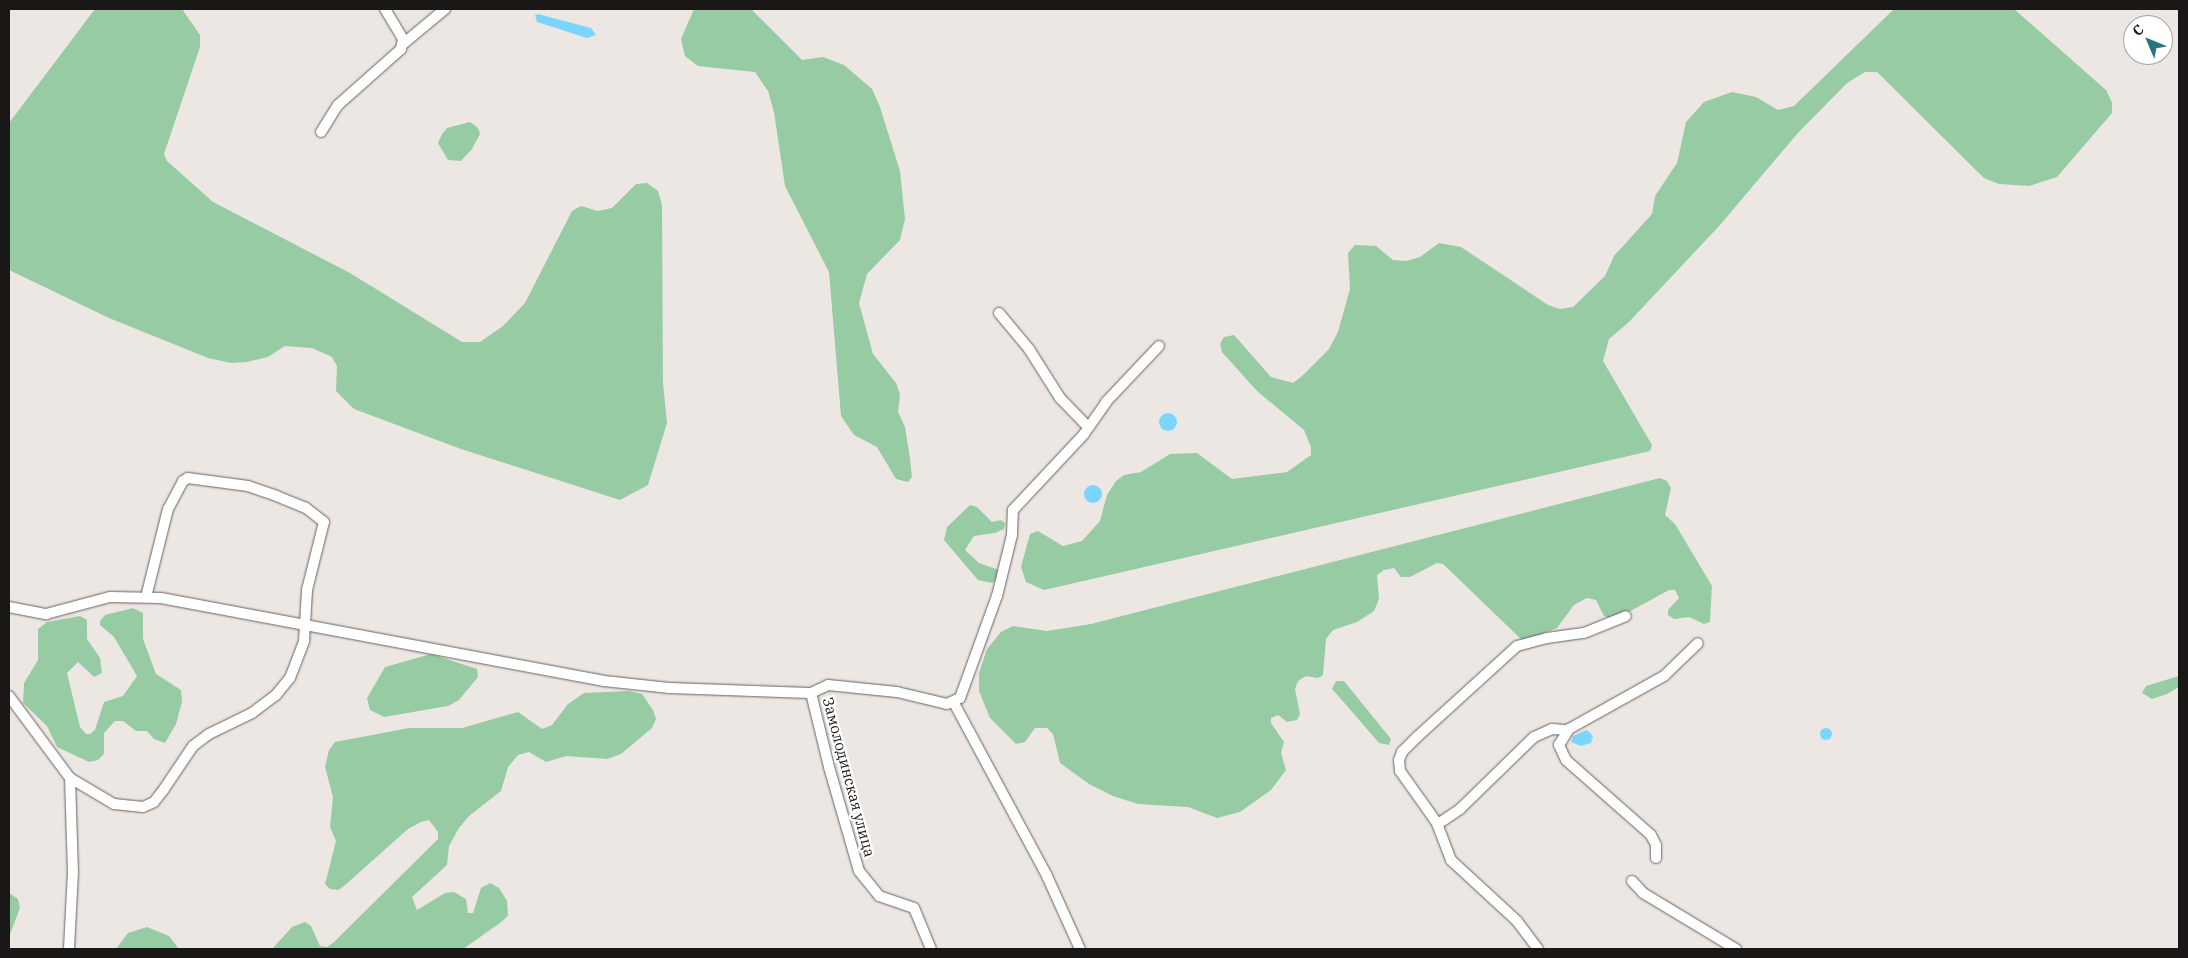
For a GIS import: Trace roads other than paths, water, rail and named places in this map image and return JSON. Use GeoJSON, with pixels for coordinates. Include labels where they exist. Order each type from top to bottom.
{"type":"FeatureCollection","features":[{"type":"Feature","properties":{"kind":"street"},"geometry":{"type":"LineString","coordinates":[[385,9],[400,34],[403,44]]}},
{"type":"Feature","properties":{"kind":"street"},"geometry":{"type":"LineString","coordinates":[[321,132],[338,105],[388,62],[403,44],[445,9]]}},
{"type":"Feature","properties":{"kind":"street"},"geometry":{"type":"LineString","coordinates":[[999,313],[1029,349],[1060,398],[1087,426]]}},
{"type":"Feature","properties":{"kind":"street"},"geometry":{"type":"LineString","coordinates":[[812,693],[828,685],[850,686],[954,703],[960,698],[974,665],[997,596],[1012,535],[1012,510],[1084,434],[1087,426],[1160,346]]}},
{"type":"Feature","properties":{"kind":"street"},"geometry":{"type":"LineString","coordinates":[[9,696],[70,778],[114,804],[143,807],[154,802],[193,746],[209,734],[266,704],[284,687],[298,661],[307,626],[305,598],[324,522],[306,508],[248,486],[193,478],[183,481],[168,509],[146,597]]}},
{"type":"Feature","properties":{"kind":"street","name":"Замолодинская улица"},"geometry":{"type":"LineString","coordinates":[[9,607],[46,614],[110,597],[146,597],[604,682],[724,690],[812,693],[828,768],[859,871],[879,896],[914,908],[930,949]]}},
{"type":"Feature","properties":{"kind":"street"},"geometry":{"type":"LineString","coordinates":[[1538,949],[1517,921],[1455,865],[1438,824],[1400,771],[1402,752],[1517,646],[1547,638],[1584,633],[1626,616]]}},
{"type":"Feature","properties":{"kind":"street"},"geometry":{"type":"LineString","coordinates":[[1656,858],[1656,845],[1651,835],[1562,755],[1559,745],[1568,730],[1658,681],[1698,643]]}},
{"type":"Feature","properties":{"kind":"street"},"geometry":{"type":"LineString","coordinates":[[954,703],[1047,876],[1080,949]]}},
{"type":"Feature","properties":{"kind":"street"},"geometry":{"type":"LineString","coordinates":[[1438,824],[1460,810],[1534,737],[1552,729],[1568,730]]}},
{"type":"Feature","properties":{"kind":"street"},"geometry":{"type":"LineString","coordinates":[[69,949],[73,872],[70,778]]}},
{"type":"Feature","properties":{"kind":"street"},"geometry":{"type":"LineString","coordinates":[[1632,881],[1643,893],[1736,949]]}},
{"type":"Feature","properties":{"kind":"water"},"geometry":{"type":"Polygon","coordinates":[[[538,14],[591,28],[596,35],[587,38],[537,22],[535,15],[538,14]]]}},
{"type":"Feature","properties":{"kind":"water"},"geometry":{"type":"Polygon","coordinates":[[[1168,413],[1174,416],[1177,422],[1174,428],[1168,431],[1162,428],[1159,422],[1162,416],[1168,413]]]}},
{"type":"Feature","properties":{"kind":"water"},"geometry":{"type":"Polygon","coordinates":[[[1093,485],[1099,488],[1102,494],[1099,500],[1093,503],[1087,500],[1084,494],[1087,488],[1093,485]]]}},
{"type":"Feature","properties":{"kind":"water"},"geometry":{"type":"Polygon","coordinates":[[[1824,728],[1828,728],[1832,734],[1828,740],[1824,740],[1820,736],[1820,732],[1824,728]]]}},
{"type":"Feature","properties":{"kind":"water"},"geometry":{"type":"Polygon","coordinates":[[[1587,730],[1593,736],[1591,743],[1581,746],[1571,742],[1573,736],[1587,730]]]}}]}
